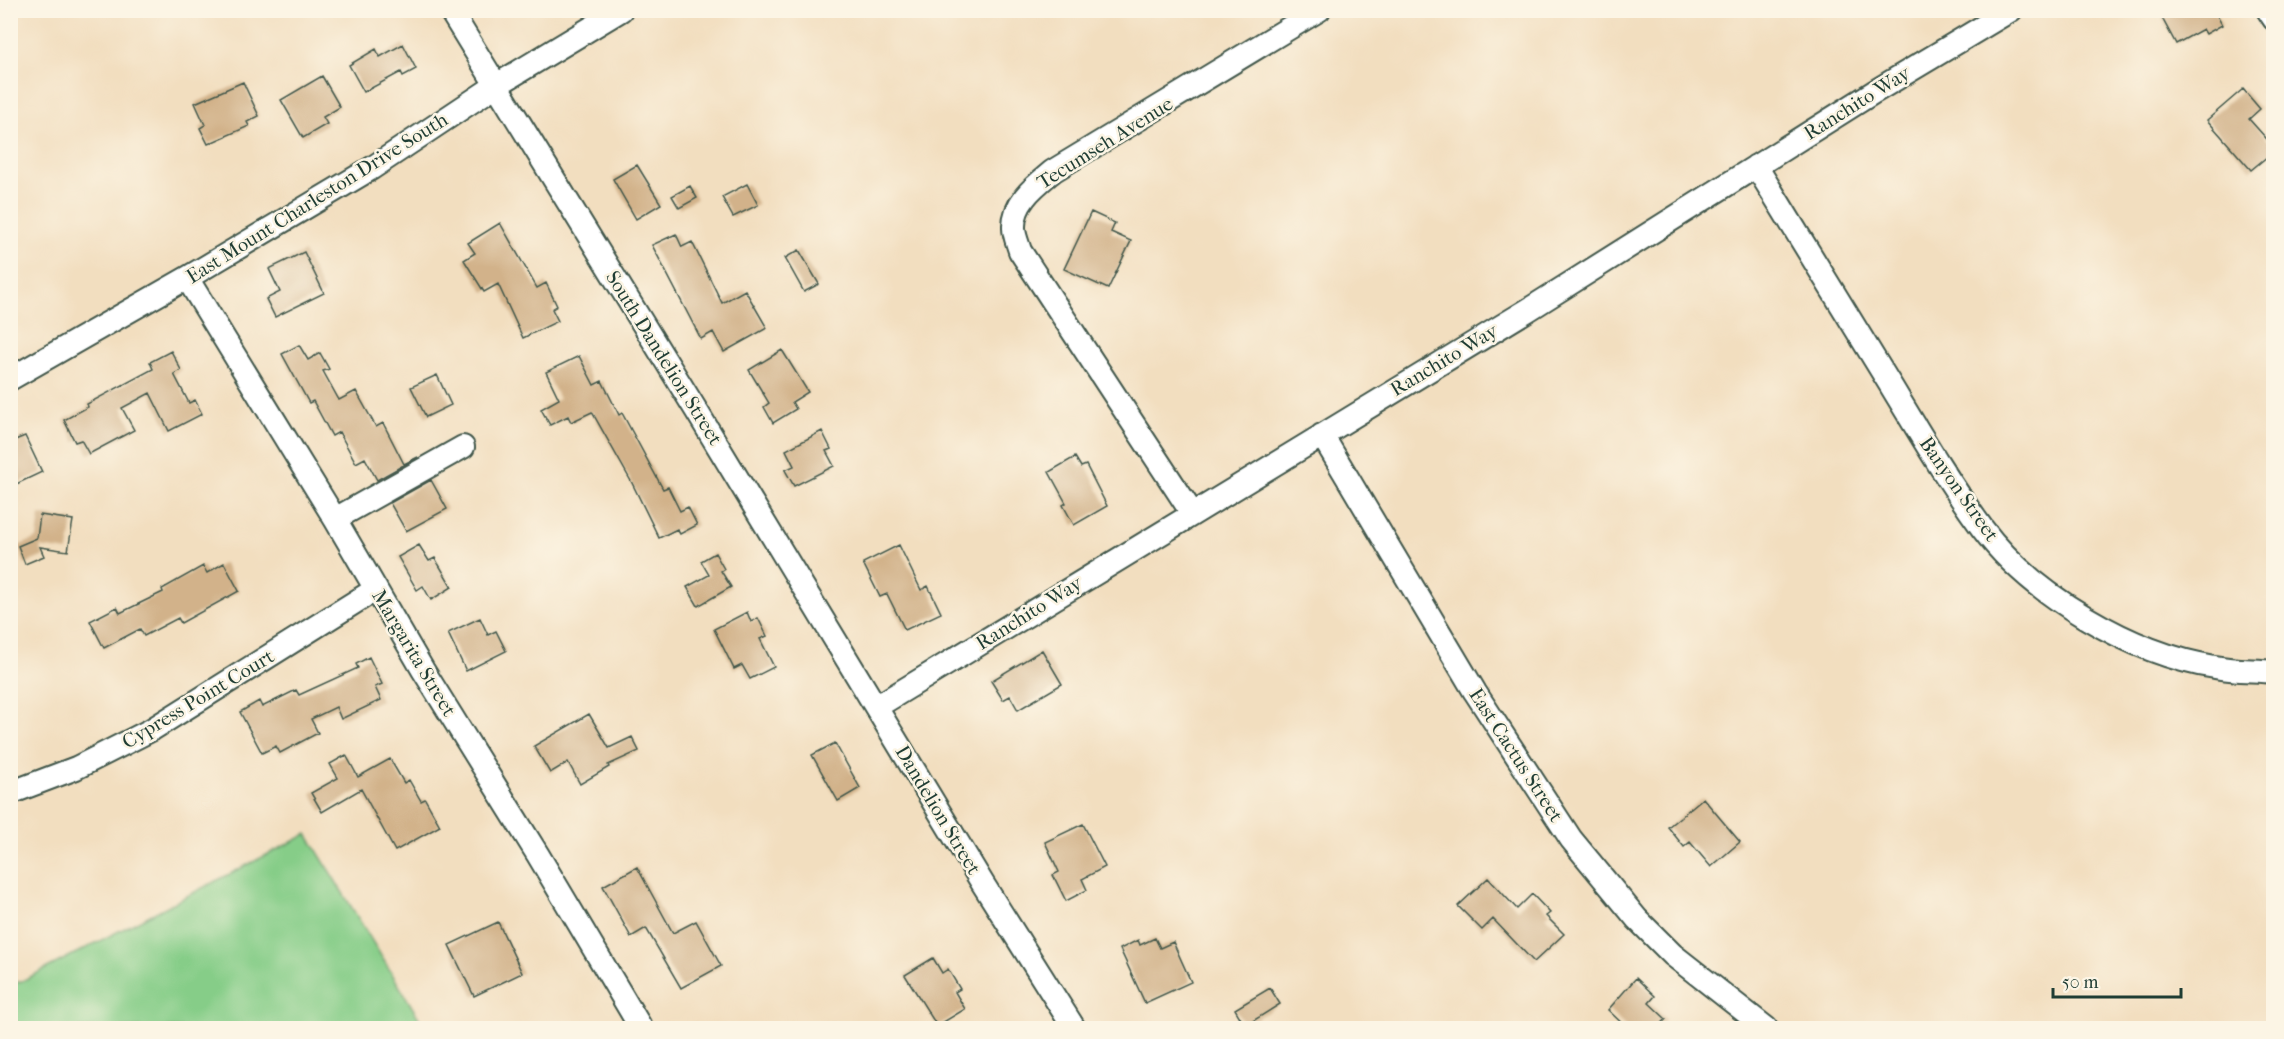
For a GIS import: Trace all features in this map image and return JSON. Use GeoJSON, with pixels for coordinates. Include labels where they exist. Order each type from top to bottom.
{"type":"FeatureCollection","features":[{"type":"Feature","properties":{"kind":"street","name":"South Dandelion Street"},"geometry":{"type":"LineString","coordinates":[[450,10],[876,707]]}},
{"type":"Feature","properties":{"kind":"street","name":"East Mount Charleston Drive South"},"geometry":{"type":"LineString","coordinates":[[10,379],[187,278],[372,168],[495,86],[621,10]]}},
{"type":"Feature","properties":{"kind":"street","name":"Tecumseh Avenue"},"geometry":{"type":"LineString","coordinates":[[1192,513],[1020,251],[1014,228],[1017,211],[1027,193],[1053,171],[1319,10]]}},
{"type":"Feature","properties":{"kind":"street","name":"Ranchito Way"},"geometry":{"type":"LineString","coordinates":[[876,707],[1528,310],[1874,92],[2011,10]]}},
{"type":"Feature","properties":{"kind":"street"},"geometry":{"type":"LineString","coordinates":[[2268,10],[2274,19]]}},
{"type":"Feature","properties":{"kind":"street","name":"Banyon Street"},"geometry":{"type":"LineString","coordinates":[[1756,166],[1938,463],[1983,529],[2020,569],[2065,604],[2121,637],[2161,653],[2214,667],[2274,672]]}},
{"type":"Feature","properties":{"kind":"street","name":"Margarita Street"},"geometry":{"type":"LineString","coordinates":[[187,278],[335,519],[423,670],[538,855],[641,1029]]}},
{"type":"Feature","properties":{"kind":"street","name":"East Cactus Street"},"geometry":{"type":"LineString","coordinates":[[1322,435],[1475,692],[1571,839],[1637,919],[1673,955],[1766,1029]]}},
{"type":"Feature","properties":{"kind":"street"},"geometry":{"type":"LineString","coordinates":[[335,519],[463,447]]}},
{"type":"Feature","properties":{"kind":"street","name":"Cypress Point Court"},"geometry":{"type":"LineString","coordinates":[[10,793],[76,768],[151,730],[376,589]]}},
{"type":"Feature","properties":{"kind":"street","name":"Dandelion Street"},"geometry":{"type":"LineString","coordinates":[[876,707],[1074,1029]]}},
{"type":"Feature","properties":{"kind":"green space"},"geometry":{"type":"Polygon","coordinates":[[[307,834],[425,1028],[11,1028],[11,984],[22,981],[307,834]]]}},
{"type":"Feature","properties":{"kind":"building"},"geometry":{"type":"Polygon","coordinates":[[[2176,10],[2214,10],[2222,25],[2206,34],[2203,29],[2176,44],[2162,18],[2176,10]]]}},
{"type":"Feature","properties":{"kind":"building"},"geometry":{"type":"Polygon","coordinates":[[[403,44],[416,69],[403,76],[401,72],[364,92],[349,65],[376,49],[380,57],[403,44]]]}},
{"type":"Feature","properties":{"kind":"building"},"geometry":{"type":"Polygon","coordinates":[[[322,76],[340,107],[323,117],[327,124],[303,138],[281,100],[322,76]]]}},
{"type":"Feature","properties":{"kind":"building"},"geometry":{"type":"Polygon","coordinates":[[[243,82],[259,116],[247,122],[249,126],[208,144],[200,128],[205,125],[195,103],[243,82]]]}},
{"type":"Feature","properties":{"kind":"building"},"geometry":{"type":"Polygon","coordinates":[[[2243,89],[2260,109],[2249,119],[2274,147],[2274,151],[2251,170],[2207,120],[2243,89]]]}},
{"type":"Feature","properties":{"kind":"building"},"geometry":{"type":"Polygon","coordinates":[[[637,165],[661,204],[636,219],[613,179],[637,165]]]}},
{"type":"Feature","properties":{"kind":"building"},"geometry":{"type":"Polygon","coordinates":[[[747,184],[758,205],[733,217],[722,197],[747,184]]]}},
{"type":"Feature","properties":{"kind":"building"},"geometry":{"type":"Polygon","coordinates":[[[690,186],[697,198],[679,208],[672,196],[690,186]]]}},
{"type":"Feature","properties":{"kind":"building"},"geometry":{"type":"Polygon","coordinates":[[[1091,212],[1115,223],[1111,232],[1131,241],[1108,289],[1064,269],[1091,212]]]}},
{"type":"Feature","properties":{"kind":"building"},"geometry":{"type":"Polygon","coordinates":[[[500,223],[537,288],[546,283],[557,306],[552,309],[558,321],[523,338],[498,284],[484,292],[464,260],[475,253],[468,243],[500,223]]]}},
{"type":"Feature","properties":{"kind":"building"},"geometry":{"type":"Polygon","coordinates":[[[676,234],[682,247],[692,242],[722,303],[745,290],[767,328],[724,352],[713,332],[701,339],[652,245],[676,234]]]}},
{"type":"Feature","properties":{"kind":"building"},"geometry":{"type":"Polygon","coordinates":[[[799,250],[819,284],[804,292],[785,258],[799,250]]]}},
{"type":"Feature","properties":{"kind":"building"},"geometry":{"type":"Polygon","coordinates":[[[304,252],[324,293],[275,317],[266,299],[280,292],[269,269],[304,252]]]}},
{"type":"Feature","properties":{"kind":"building"},"geometry":{"type":"Polygon","coordinates":[[[299,345],[308,360],[320,353],[329,369],[323,371],[339,400],[356,391],[376,427],[383,423],[404,464],[418,457],[377,480],[365,458],[356,463],[339,432],[332,436],[313,401],[309,403],[282,354],[299,345]]]}},
{"type":"Feature","properties":{"kind":"building"},"geometry":{"type":"Polygon","coordinates":[[[782,350],[808,392],[792,402],[796,409],[773,423],[764,407],[769,403],[749,370],[782,350]]]}},
{"type":"Feature","properties":{"kind":"building"},"geometry":{"type":"Polygon","coordinates":[[[171,351],[181,370],[174,374],[189,403],[195,400],[202,414],[169,431],[150,393],[122,408],[134,430],[89,454],[81,440],[75,442],[64,420],[88,407],[87,404],[153,369],[150,362],[171,351]]]}},
{"type":"Feature","properties":{"kind":"building"},"geometry":{"type":"Polygon","coordinates":[[[579,356],[594,385],[602,381],[619,415],[622,413],[663,489],[668,487],[680,511],[688,507],[697,525],[680,534],[677,529],[659,538],[632,483],[592,412],[571,422],[568,416],[550,425],[541,409],[559,399],[546,372],[579,356]]]}},
{"type":"Feature","properties":{"kind":"building"},"geometry":{"type":"Polygon","coordinates":[[[437,375],[451,405],[426,417],[411,387],[437,375]]]}},
{"type":"Feature","properties":{"kind":"building"},"geometry":{"type":"Polygon","coordinates":[[[822,431],[831,449],[826,451],[834,466],[794,486],[785,470],[794,466],[786,450],[822,431]]]}},
{"type":"Feature","properties":{"kind":"building"},"geometry":{"type":"Polygon","coordinates":[[[25,436],[42,472],[10,487],[10,442],[25,436]]]}},
{"type":"Feature","properties":{"kind":"building"},"geometry":{"type":"Polygon","coordinates":[[[1075,457],[1081,467],[1086,465],[1107,506],[1074,525],[1063,505],[1066,503],[1049,472],[1075,457]]]}},
{"type":"Feature","properties":{"kind":"building"},"geometry":{"type":"Polygon","coordinates":[[[431,480],[447,509],[406,531],[390,503],[431,480]]]}},
{"type":"Feature","properties":{"kind":"building"},"geometry":{"type":"Polygon","coordinates":[[[40,515],[73,520],[68,551],[40,547],[44,556],[25,564],[18,546],[37,538],[40,515]]]}},
{"type":"Feature","properties":{"kind":"building"},"geometry":{"type":"Polygon","coordinates":[[[419,545],[429,561],[435,558],[452,587],[431,600],[423,586],[417,590],[398,557],[419,545]]]}},
{"type":"Feature","properties":{"kind":"building"},"geometry":{"type":"Polygon","coordinates":[[[899,545],[921,590],[928,586],[941,613],[905,630],[887,594],[880,597],[863,563],[899,545]]]}},
{"type":"Feature","properties":{"kind":"building"},"geometry":{"type":"Polygon","coordinates":[[[715,553],[724,569],[721,571],[731,587],[698,606],[687,587],[709,575],[701,561],[715,553]]]}},
{"type":"Feature","properties":{"kind":"building"},"geometry":{"type":"Polygon","coordinates":[[[224,563],[239,591],[181,623],[178,618],[144,636],[140,629],[104,648],[90,621],[117,607],[120,613],[163,592],[162,589],[203,566],[207,573],[224,563]]]}},
{"type":"Feature","properties":{"kind":"building"},"geometry":{"type":"Polygon","coordinates":[[[747,612],[751,622],[758,618],[767,636],[760,639],[774,667],[750,679],[742,665],[734,669],[714,629],[747,612]]]}},
{"type":"Feature","properties":{"kind":"building"},"geometry":{"type":"Polygon","coordinates":[[[480,618],[488,635],[496,631],[506,651],[466,671],[448,633],[480,618]]]}},
{"type":"Feature","properties":{"kind":"building"},"geometry":{"type":"Polygon","coordinates":[[[1042,650],[1062,684],[1018,710],[1010,696],[1003,700],[991,681],[1042,650]]]}},
{"type":"Feature","properties":{"kind":"building"},"geometry":{"type":"Polygon","coordinates":[[[369,657],[382,684],[375,687],[381,700],[341,719],[336,707],[311,719],[318,733],[280,753],[276,746],[262,753],[240,712],[259,701],[262,707],[296,690],[299,695],[358,668],[356,664],[369,657]]]}},
{"type":"Feature","properties":{"kind":"building"},"geometry":{"type":"Polygon","coordinates":[[[589,714],[609,748],[632,737],[639,751],[608,765],[609,767],[580,784],[568,762],[550,773],[534,746],[589,714]]]}},
{"type":"Feature","properties":{"kind":"building"},"geometry":{"type":"Polygon","coordinates":[[[835,743],[860,788],[838,801],[812,755],[835,743]]]}},
{"type":"Feature","properties":{"kind":"building"},"geometry":{"type":"Polygon","coordinates":[[[346,755],[358,777],[390,759],[404,783],[409,780],[421,801],[425,799],[440,826],[395,851],[361,789],[322,812],[311,793],[338,778],[330,764],[346,755]]]}},
{"type":"Feature","properties":{"kind":"building"},"geometry":{"type":"Polygon","coordinates":[[[1703,798],[1740,842],[1711,867],[1690,842],[1684,847],[1668,827],[1703,798]]]}},
{"type":"Feature","properties":{"kind":"building"},"geometry":{"type":"Polygon","coordinates":[[[1083,824],[1105,867],[1082,879],[1087,890],[1066,901],[1053,875],[1059,872],[1045,842],[1083,824]]]}},
{"type":"Feature","properties":{"kind":"building"},"geometry":{"type":"Polygon","coordinates":[[[637,867],[673,933],[696,921],[721,966],[681,988],[646,928],[631,937],[603,886],[637,867]]]}},
{"type":"Feature","properties":{"kind":"building"},"geometry":{"type":"Polygon","coordinates":[[[1488,878],[1517,909],[1532,894],[1550,913],[1546,916],[1564,934],[1534,962],[1493,919],[1482,930],[1458,906],[1488,878]]]}},
{"type":"Feature","properties":{"kind":"building"},"geometry":{"type":"Polygon","coordinates":[[[498,922],[522,973],[474,996],[449,945],[498,922]]]}},
{"type":"Feature","properties":{"kind":"building"},"geometry":{"type":"Polygon","coordinates":[[[1155,938],[1160,948],[1173,942],[1191,982],[1145,1003],[1120,949],[1138,940],[1140,945],[1155,938]]]}},
{"type":"Feature","properties":{"kind":"building"},"geometry":{"type":"Polygon","coordinates":[[[933,958],[942,973],[948,969],[960,989],[955,992],[965,1009],[937,1026],[905,975],[933,958]]]}},
{"type":"Feature","properties":{"kind":"building"},"geometry":{"type":"Polygon","coordinates":[[[1636,978],[1655,996],[1649,1003],[1666,1019],[1657,1029],[1628,1029],[1608,1010],[1636,978]]]}},
{"type":"Feature","properties":{"kind":"building"},"geometry":{"type":"Polygon","coordinates":[[[1270,988],[1280,1004],[1245,1026],[1235,1009],[1270,988]]]}}]}
